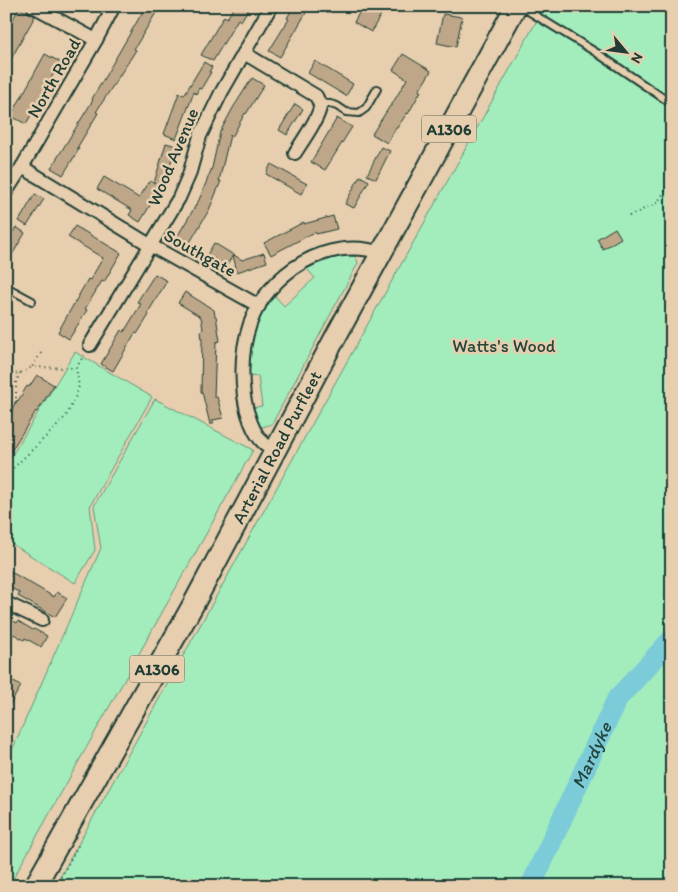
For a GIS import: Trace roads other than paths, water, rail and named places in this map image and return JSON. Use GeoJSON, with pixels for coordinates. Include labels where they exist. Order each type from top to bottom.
{"type":"FeatureCollection","features":[{"type":"Feature","properties":{"kind":"main road","name":"Arterial Road Purfleet"},"geometry":{"type":"LineString","coordinates":[[36,886],[193,605],[381,253],[518,6]]}},
{"type":"Feature","properties":{"kind":"street"},"geometry":{"type":"LineString","coordinates":[[33,6],[96,40]]}},
{"type":"Feature","properties":{"kind":"street","name":"North Road"},"geometry":{"type":"LineString","coordinates":[[6,192],[22,168],[114,6]]}},
{"type":"Feature","properties":{"kind":"street","name":"Wood Avenue"},"geometry":{"type":"LineString","coordinates":[[90,345],[179,198],[189,175],[200,136],[221,93],[271,6]]}},
{"type":"Feature","properties":{"kind":"street"},"geometry":{"type":"LineString","coordinates":[[244,52],[316,96],[320,110],[295,153]]}},
{"type":"Feature","properties":{"kind":"street","name":"Southgate"},"geometry":{"type":"LineString","coordinates":[[22,168],[150,245],[259,306]]}},
{"type":"Feature","properties":{"kind":"street"},"geometry":{"type":"LineString","coordinates":[[275,450],[264,444],[249,418],[245,403],[243,363],[245,342],[250,324],[259,306],[276,283],[297,266],[313,257],[333,251],[354,248],[369,249],[381,253]]}},
{"type":"Feature","properties":{"kind":"street"},"geometry":{"type":"LineString","coordinates":[[6,603],[42,620]]}},
{"type":"Feature","properties":{"kind":"lane"},"geometry":{"type":"LineString","coordinates":[[518,6],[597,53],[672,104]]}},
{"type":"Feature","properties":{"kind":"lane"},"geometry":{"type":"LineString","coordinates":[[319,103],[330,104],[346,112],[359,113],[366,108],[377,88]]}},
{"type":"Feature","properties":{"kind":"lane"},"geometry":{"type":"LineString","coordinates":[[6,287],[32,301]]}},
{"type":"Feature","properties":{"kind":"waterway","name":"Mardyke"},"geometry":{"type":"LineString","coordinates":[[531,886],[617,699],[672,639]]}},
{"type":"Feature","properties":{"kind":"park label","name":"Watts's Wood"},"geometry":{"type":"Point","coordinates":[504,346]}}]}
